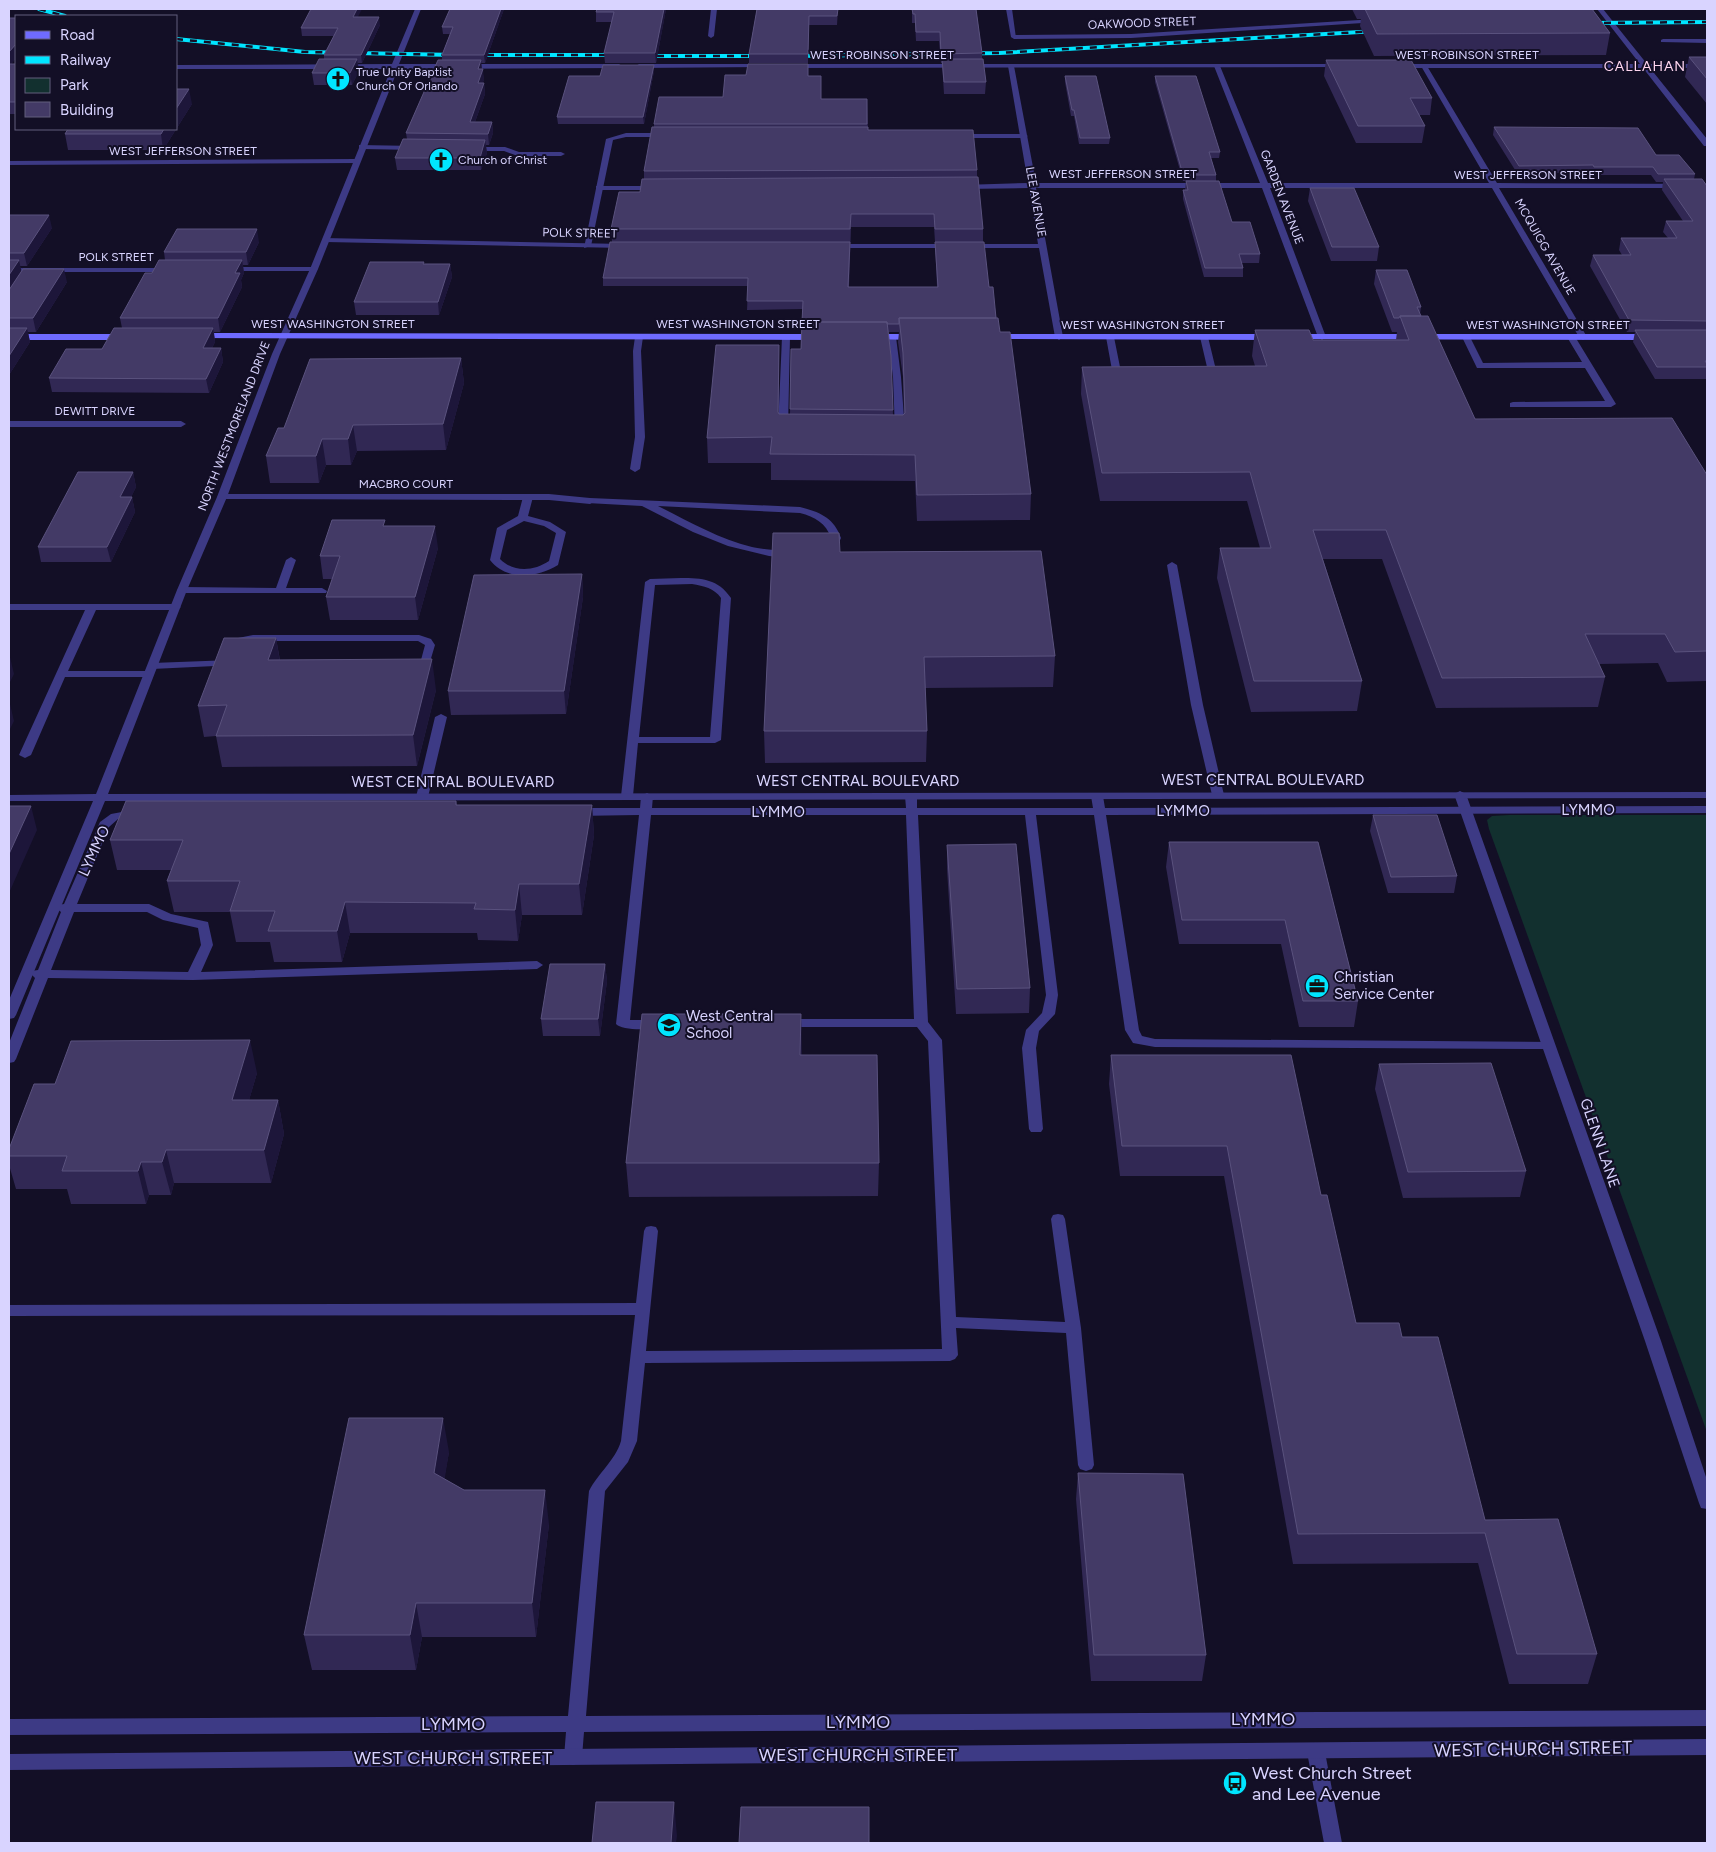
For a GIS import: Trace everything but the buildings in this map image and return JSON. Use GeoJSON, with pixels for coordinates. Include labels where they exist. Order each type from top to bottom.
{"type":"FeatureCollection","features":[{"type":"Feature","properties":{"kind":"main road","name":"WEST WASHINGTON STREET"},"geometry":{"type":"LineString","coordinates":[[194,336],[825,337]]}},
{"type":"Feature","properties":{"kind":"main road"},"geometry":{"type":"LineString","coordinates":[[9,337],[136,337]]}},
{"type":"Feature","properties":{"kind":"main road"},"geometry":{"type":"LineString","coordinates":[[863,337],[921,337]]}},
{"type":"Feature","properties":{"kind":"main road","name":"WEST WASHINGTON STREET"},"geometry":{"type":"LineString","coordinates":[[980,337],[1660,337]]}},
{"type":"Feature","properties":{"kind":"street","name":"NORTH WESTMORELAND DRIVE"},"geometry":{"type":"LineString","coordinates":[[9,1015],[100,798],[182,590],[222,497],[284,336],[326,240],[418,9]]}},
{"type":"Feature","properties":{"kind":"street"},"geometry":{"type":"LineString","coordinates":[[711,36],[714,9]]}},
{"type":"Feature","properties":{"kind":"street","name":"OAKWOOD STREET"},"geometry":{"type":"LineString","coordinates":[[1009,9],[1014,37],[1131,36],[1388,21]]}},
{"type":"Feature","properties":{"kind":"street"},"geometry":{"type":"LineString","coordinates":[[1598,10],[1646,66],[1707,144]]}},
{"type":"Feature","properties":{"kind":"street"},"geometry":{"type":"LineString","coordinates":[[1662,41],[1707,41]]}},
{"type":"Feature","properties":{"kind":"street"},"geometry":{"type":"LineString","coordinates":[[178,66],[775,66]]}},
{"type":"Feature","properties":{"kind":"street","name":"WEST ROBINSON STREET"},"geometry":{"type":"LineString","coordinates":[[784,66],[1346,66]]}},
{"type":"Feature","properties":{"kind":"street","name":"LEE AVENUE"},"geometry":{"type":"LineString","coordinates":[[1011,66],[1059,337]]}},
{"type":"Feature","properties":{"kind":"street","name":"GARDEN AVENUE"},"geometry":{"type":"LineString","coordinates":[[1217,66],[1265,185],[1322,337]]}},
{"type":"Feature","properties":{"kind":"street","name":"WEST ROBINSON STREET"},"geometry":{"type":"LineString","coordinates":[[1395,66],[1707,66]]}},
{"type":"Feature","properties":{"kind":"street","name":"MCQUIGG AVENUE"},"geometry":{"type":"LineString","coordinates":[[1424,66],[1583,337]]}},
{"type":"Feature","properties":{"kind":"street"},"geometry":{"type":"LineString","coordinates":[[587,246],[608,142],[614,137],[673,135]]}},
{"type":"Feature","properties":{"kind":"street"},"geometry":{"type":"LineString","coordinates":[[953,136],[1024,136]]}},
{"type":"Feature","properties":{"kind":"street"},"geometry":{"type":"LineString","coordinates":[[362,147],[425,148]]}},
{"type":"Feature","properties":{"kind":"street"},"geometry":{"type":"LineString","coordinates":[[462,149],[505,150],[518,154],[561,154]]}},
{"type":"Feature","properties":{"kind":"street","name":"WEST JEFFERSON STREET"},"geometry":{"type":"LineString","coordinates":[[9,163],[356,161]]}},
{"type":"Feature","properties":{"kind":"street","name":"WEST JEFFERSON STREET"},"geometry":{"type":"LineString","coordinates":[[957,188],[1055,184],[1707,186]]}},
{"type":"Feature","properties":{"kind":"street"},"geometry":{"type":"LineString","coordinates":[[599,188],[664,188]]}},
{"type":"Feature","properties":{"kind":"street","name":"POLK STREET"},"geometry":{"type":"LineString","coordinates":[[326,240],[636,246]]}},
{"type":"Feature","properties":{"kind":"street"},"geometry":{"type":"LineString","coordinates":[[822,246],[1044,246]]}},
{"type":"Feature","properties":{"kind":"street"},"geometry":{"type":"LineString","coordinates":[[214,269],[314,269]]}},
{"type":"Feature","properties":{"kind":"street","name":"POLK STREET"},"geometry":{"type":"LineString","coordinates":[[9,270],[175,270]]}},
{"type":"Feature","properties":{"kind":"street"},"geometry":{"type":"LineString","coordinates":[[635,469],[640,438],[638,337]]}},
{"type":"Feature","properties":{"kind":"street"},"geometry":{"type":"LineString","coordinates":[[786,337],[783,435],[792,435]]}},
{"type":"Feature","properties":{"kind":"street"},"geometry":{"type":"LineString","coordinates":[[890,436],[900,436],[897,377],[892,337]]}},
{"type":"Feature","properties":{"kind":"street"},"geometry":{"type":"LineString","coordinates":[[1110,337],[1116,370],[1135,370]]}},
{"type":"Feature","properties":{"kind":"street"},"geometry":{"type":"LineString","coordinates":[[1193,370],[1212,370],[1204,337]]}},
{"type":"Feature","properties":{"kind":"street"},"geometry":{"type":"LineString","coordinates":[[1466,337],[1480,366],[1586,365]]}},
{"type":"Feature","properties":{"kind":"street"},"geometry":{"type":"LineString","coordinates":[[1513,405],[1611,404],[1571,337]]}},
{"type":"Feature","properties":{"kind":"street","name":"DEWITT DRIVE"},"geometry":{"type":"LineString","coordinates":[[9,424],[181,424]]}},
{"type":"Feature","properties":{"kind":"street","name":"MACBRO COURT"},"geometry":{"type":"LineString","coordinates":[[222,497],[528,497],[646,504],[783,508],[802,510],[826,521],[834,529],[836,538],[832,547],[825,549]]}},
{"type":"Feature","properties":{"kind":"street"},"geometry":{"type":"LineString","coordinates":[[523,518],[528,497]]}},
{"type":"Feature","properties":{"kind":"street"},"geometry":{"type":"LineString","coordinates":[[646,504],[747,551],[772,554],[802,554]]}},
{"type":"Feature","properties":{"kind":"street"},"geometry":{"type":"LineString","coordinates":[[523,518],[547,524],[561,532],[554,563],[541,571],[515,571],[500,567],[495,560],[502,528],[523,518]]}},
{"type":"Feature","properties":{"kind":"street"},"geometry":{"type":"LineString","coordinates":[[280,592],[291,560]]}},
{"type":"Feature","properties":{"kind":"street"},"geometry":{"type":"LineString","coordinates":[[1172,564],[1197,705],[1218,795]]}},
{"type":"Feature","properties":{"kind":"street"},"geometry":{"type":"LineString","coordinates":[[627,796],[633,740],[650,582],[701,581],[710,583],[724,592],[726,598],[715,740],[633,740]]}},
{"type":"Feature","properties":{"kind":"street"},"geometry":{"type":"LineString","coordinates":[[182,590],[322,591]]}},
{"type":"Feature","properties":{"kind":"street"},"geometry":{"type":"LineString","coordinates":[[9,607],[176,606]]}},
{"type":"Feature","properties":{"kind":"street"},"geometry":{"type":"LineString","coordinates":[[25,755],[92,607]]}},
{"type":"Feature","properties":{"kind":"street"},"geometry":{"type":"LineString","coordinates":[[226,663],[233,642],[253,638],[419,638],[430,645],[426,663],[406,663]]}},
{"type":"Feature","properties":{"kind":"street"},"geometry":{"type":"LineString","coordinates":[[61,674],[246,663]]}},
{"type":"Feature","properties":{"kind":"street"},"geometry":{"type":"LineString","coordinates":[[422,797],[441,718]]}},
{"type":"Feature","properties":{"kind":"street","name":"GLENN LANE"},"geometry":{"type":"LineString","coordinates":[[1460,794],[1707,1503]]}},
{"type":"Feature","properties":{"kind":"street","name":"WEST CENTRAL BOULEVARD"},"geometry":{"type":"LineString","coordinates":[[9,798],[1707,794]]}},
{"type":"Feature","properties":{"kind":"street"},"geometry":{"type":"LineString","coordinates":[[647,796],[623,1024],[672,1024]]}},
{"type":"Feature","properties":{"kind":"street"},"geometry":{"type":"LineString","coordinates":[[638,1357],[950,1355],[935,1040],[921,1023],[911,796]]}},
{"type":"Feature","properties":{"kind":"street"},"geometry":{"type":"LineString","coordinates":[[1097,796],[1132,1030],[1138,1040],[1155,1043],[1548,1045]]}},
{"type":"Feature","properties":{"kind":"street","name":"LYMMO"},"geometry":{"type":"LineString","coordinates":[[566,812],[1707,810]]}},
{"type":"Feature","properties":{"kind":"street"},"geometry":{"type":"LineString","coordinates":[[1030,811],[1052,995],[1048,1014],[1033,1030],[1028,1048],[1036,1129]]}},
{"type":"Feature","properties":{"kind":"street","name":"LYMMO"},"geometry":{"type":"LineString","coordinates":[[9,1059],[104,824],[115,816],[124,813],[146,812]]}},
{"type":"Feature","properties":{"kind":"street"},"geometry":{"type":"LineString","coordinates":[[54,908],[149,908],[167,917],[204,925],[207,945],[193,976]]}},
{"type":"Feature","properties":{"kind":"street"},"geometry":{"type":"LineString","coordinates":[[26,974],[193,976],[537,966]]}},
{"type":"Feature","properties":{"kind":"street"},"geometry":{"type":"LineString","coordinates":[[772,1023],[921,1023]]}},
{"type":"Feature","properties":{"kind":"street"},"geometry":{"type":"LineString","coordinates":[[1058,1219],[1074,1328],[1086,1465]]}},
{"type":"Feature","properties":{"kind":"street"},"geometry":{"type":"LineString","coordinates":[[573,1757],[596,1491],[604,1479],[618,1466],[627,1450],[651,1231]]}},
{"type":"Feature","properties":{"kind":"street"},"geometry":{"type":"LineString","coordinates":[[9,1310],[643,1309]]}},
{"type":"Feature","properties":{"kind":"street"},"geometry":{"type":"LineString","coordinates":[[949,1322],[1074,1328]]}},
{"type":"Feature","properties":{"kind":"street","name":"LYMMO"},"geometry":{"type":"LineString","coordinates":[[9,1727],[1707,1718]]}},
{"type":"Feature","properties":{"kind":"street","name":"WEST CHURCH STREET"},"geometry":{"type":"LineString","coordinates":[[9,1762],[1316,1752],[1707,1747]]}},
{"type":"Feature","properties":{"kind":"street"},"geometry":{"type":"LineString","coordinates":[[1316,1752],[1332,1843]]}},
{"type":"Feature","properties":{"kind":"green space"},"geometry":{"type":"Polygon","coordinates":[[[1707,815],[1707,1432],[1489,829],[1487,820],[1492,816],[1707,815]]]}},
{"type":"Feature","properties":{"kind":"railway"},"geometry":{"type":"LineString","coordinates":[[39,9],[61,15]]}},
{"type":"Feature","properties":{"kind":"railway"},"geometry":{"type":"LineString","coordinates":[[1590,23],[1707,22]]}},
{"type":"Feature","properties":{"kind":"railway"},"geometry":{"type":"LineString","coordinates":[[796,56],[999,53],[1377,31]]}},
{"type":"Feature","properties":{"kind":"railway"},"geometry":{"type":"LineString","coordinates":[[178,39],[305,52],[456,55]]}},
{"type":"Feature","properties":{"kind":"railway"},"geometry":{"type":"LineString","coordinates":[[473,55],[618,55]]}},
{"type":"Feature","properties":{"kind":"railway"},"geometry":{"type":"LineString","coordinates":[[643,56],[763,56]]}},
{"type":"Feature","properties":{"kind":"place","name":"True Unity Baptist Church Of Orlando"},"geometry":{"type":"Point","coordinates":[338,79]}},
{"type":"Feature","properties":{"kind":"place","name":"Church of Christ"},"geometry":{"type":"Point","coordinates":[441,160]}},
{"type":"Feature","properties":{"kind":"place","name":"Christian Service Center"},"geometry":{"type":"Point","coordinates":[1317,986]}},
{"type":"Feature","properties":{"kind":"place","name":"West Central School"},"geometry":{"type":"Point","coordinates":[669,1025]}},
{"type":"Feature","properties":{"kind":"place","name":"West Church Street and Lee Avenue"},"geometry":{"type":"Point","coordinates":[1235,1783]}},
{"type":"Feature","properties":{"kind":"district","name":"CALLAHAN"},"geometry":{"type":"Point","coordinates":[1645,66]}}]}
